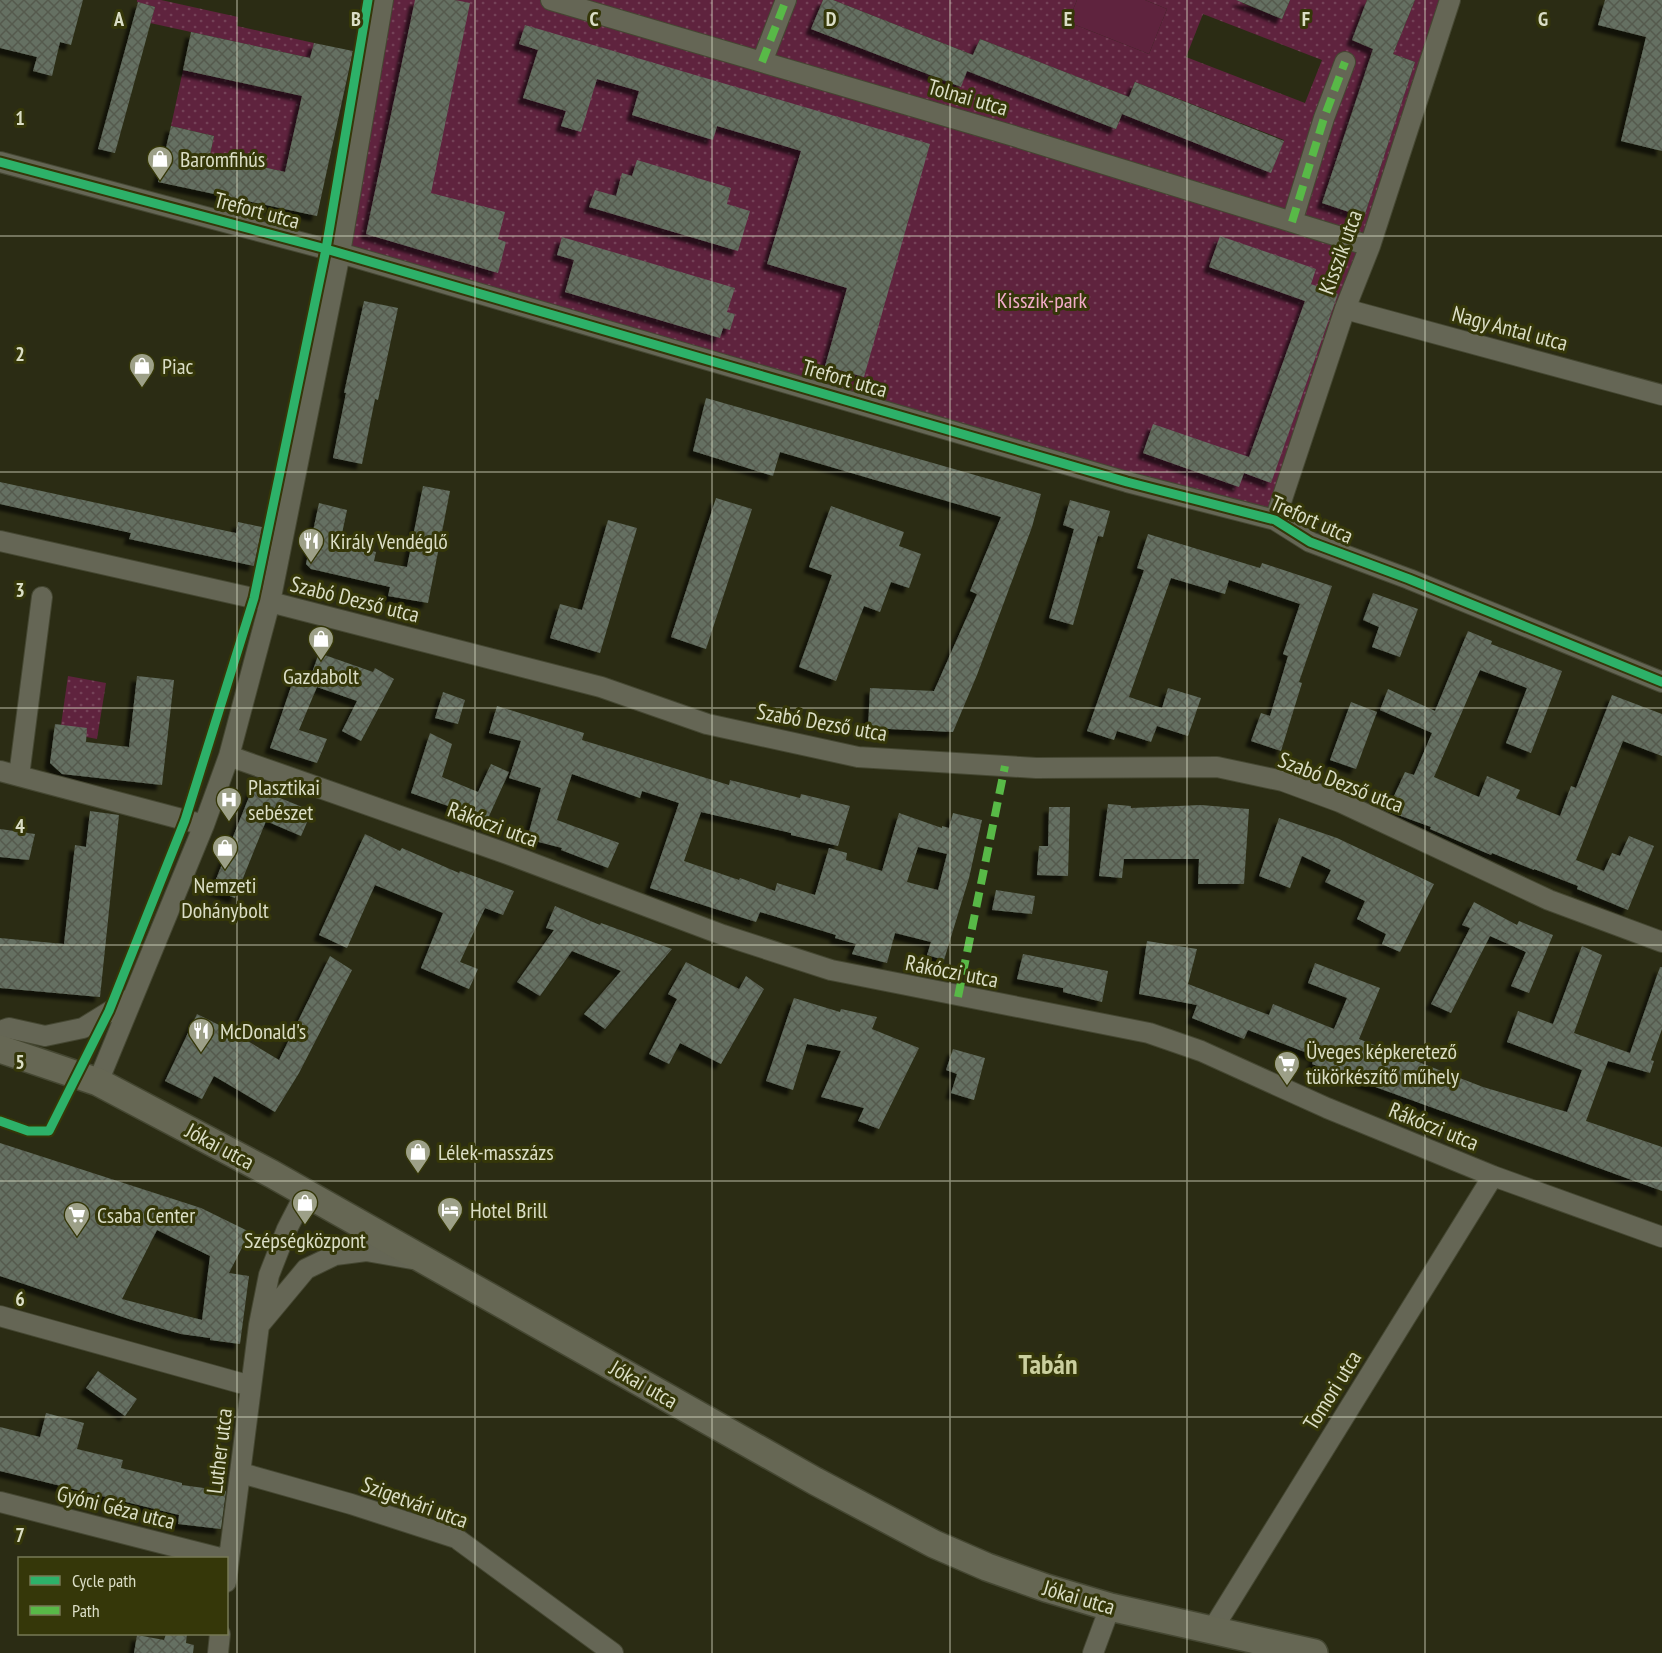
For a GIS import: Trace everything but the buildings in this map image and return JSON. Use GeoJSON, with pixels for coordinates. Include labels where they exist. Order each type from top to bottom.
{"type":"FeatureCollection","features":[{"type":"Feature","properties":{"kind":"main road","name":"Jókai utca"},"geometry":{"type":"LineString","coordinates":[[0,1049],[98,1082],[306,1192],[815,1481],[934,1545],[1036,1585],[1110,1607],[1314,1653]]}},
{"type":"Feature","properties":{"kind":"street"},"geometry":{"type":"LineString","coordinates":[[98,1082],[204,825],[229,756],[270,602],[340,253],[383,0]]}},
{"type":"Feature","properties":{"kind":"street","name":"Tolnai utca"},"geometry":{"type":"LineString","coordinates":[[551,0],[1017,137],[1370,246]]}},
{"type":"Feature","properties":{"kind":"street"},"geometry":{"type":"LineString","coordinates":[[762,62],[786,0]]}},
{"type":"Feature","properties":{"kind":"street","name":"Kisszik utca"},"geometry":{"type":"LineString","coordinates":[[1275,520],[1346,309],[1370,246],[1450,0]]}},
{"type":"Feature","properties":{"kind":"street"},"geometry":{"type":"LineString","coordinates":[[1292,222],[1324,118],[1345,62]]}},
{"type":"Feature","properties":{"kind":"street","name":"Trefort utca"},"geometry":{"type":"LineString","coordinates":[[0,162],[340,253],[1127,482],[1275,520],[1310,542],[1420,583],[1662,682]]}},
{"type":"Feature","properties":{"kind":"street","name":"Nagy Antal utca"},"geometry":{"type":"LineString","coordinates":[[1346,309],[1662,395]]}},
{"type":"Feature","properties":{"kind":"street","name":"Szabó Dezső utca"},"geometry":{"type":"LineString","coordinates":[[0,541],[270,602],[601,687],[707,724],[858,757],[1036,768],[1217,767],[1283,781],[1340,802],[1549,900],[1662,942]]}},
{"type":"Feature","properties":{"kind":"street"},"geometry":{"type":"LineString","coordinates":[[42,597],[9,773],[204,825]]}},
{"type":"Feature","properties":{"kind":"street","name":"Rákóczi utca"},"geometry":{"type":"LineString","coordinates":[[229,756],[505,853],[723,935],[831,970],[1149,1033],[1201,1051],[1327,1108],[1493,1176],[1662,1237]]}},
{"type":"Feature","properties":{"kind":"street"},"geometry":{"type":"LineString","coordinates":[[0,1031],[9,1028],[45,1036],[83,1028],[133,997]]}},
{"type":"Feature","properties":{"kind":"street","name":"Tomori utca"},"geometry":{"type":"LineString","coordinates":[[1212,1630],[1493,1176]]}},
{"type":"Feature","properties":{"kind":"street","name":"Luther utca"},"geometry":{"type":"LineString","coordinates":[[226,1557],[241,1473],[259,1325],[269,1275],[287,1228],[306,1192]]}},
{"type":"Feature","properties":{"kind":"street"},"geometry":{"type":"LineString","coordinates":[[259,1325],[306,1269],[335,1255],[366,1251],[430,1262]]}},
{"type":"Feature","properties":{"kind":"street"},"geometry":{"type":"LineString","coordinates":[[9,1318],[251,1386]]}},
{"type":"Feature","properties":{"kind":"street","name":"Szigetvári utca"},"geometry":{"type":"LineString","coordinates":[[241,1473],[351,1504],[456,1538],[614,1653]]}},
{"type":"Feature","properties":{"kind":"street","name":"Gyóni Géza utca"},"geometry":{"type":"LineString","coordinates":[[0,1502],[213,1557]]}},
{"type":"Feature","properties":{"kind":"street"},"geometry":{"type":"LineString","coordinates":[[1093,1653],[1110,1607]]}},
{"type":"Feature","properties":{"kind":"street"},"geometry":{"type":"LineString","coordinates":[[218,1653],[220,1635]]}},
{"type":"Feature","properties":{"kind":"green space"},"geometry":{"type":"Polygon","coordinates":[[[137,0],[161,0],[238,17],[237,26],[314,43],[310,58],[150,23],[155,7],[137,2],[137,0]]]}},
{"type":"Feature","properties":{"kind":"green space","name":"Kisszik-park"},"geometry":{"type":"Polygon","coordinates":[[[388,0],[541,0],[1366,248],[1273,515],[345,250],[388,0]]]}},
{"type":"Feature","properties":{"kind":"green space"},"geometry":{"type":"Polygon","coordinates":[[[580,0],[823,0],[812,29],[960,87],[967,71],[1116,129],[1122,114],[1271,172],[1284,140],[1135,82],[1129,97],[980,39],[973,55],[833,0],[1077,0],[1068,22],[1149,54],[1167,9],[1145,0],[1242,0],[1242,3],[1282,19],[1290,0],[1367,0],[1352,40],[1373,49],[1322,203],[1364,217],[1415,62],[1393,54],[1415,0],[1443,0],[1365,237],[580,0]],[[1203,14],[1186,57],[1305,103],[1322,60],[1203,14]]]}},
{"type":"Feature","properties":{"kind":"green space"},"geometry":{"type":"Polygon","coordinates":[[[1077,0],[1145,0],[1167,9],[1149,54],[1068,22],[1077,0]]]}},
{"type":"Feature","properties":{"kind":"green space"},"geometry":{"type":"Polygon","coordinates":[[[183,70],[302,96],[285,172],[210,155],[214,136],[171,126],[183,70]]]}},
{"type":"Feature","properties":{"kind":"green space"},"geometry":{"type":"Polygon","coordinates":[[[68,676],[106,683],[97,739],[60,732],[68,676]]]}},
{"type":"Feature","properties":{"kind":"marked path"},"geometry":{"type":"LineString","coordinates":[[762,62],[786,0]]}},
{"type":"Feature","properties":{"kind":"marked path"},"geometry":{"type":"LineString","coordinates":[[1292,222],[1324,118],[1345,62]]}},
{"type":"Feature","properties":{"kind":"marked path"},"geometry":{"type":"LineString","coordinates":[[958,997],[1005,766]]}},
{"type":"Feature","properties":{"kind":"cycle path"},"geometry":{"type":"LineString","coordinates":[[0,1121],[28,1131],[49,1131],[109,1011],[185,820],[254,598],[326,249],[368,0]]}},
{"type":"Feature","properties":{"kind":"cycle path"},"geometry":{"type":"LineString","coordinates":[[0,162],[326,249],[1127,482],[1275,520],[1310,542],[1409,579],[1662,682]]}},
{"type":"Feature","properties":{"kind":"place","name":"Baromfihús"},"geometry":{"type":"Point","coordinates":[160,182]}},
{"type":"Feature","properties":{"kind":"place","name":"Piac"},"geometry":{"type":"Point","coordinates":[142,389]}},
{"type":"Feature","properties":{"kind":"place","name":"Király Vendéglő"},"geometry":{"type":"Point","coordinates":[311,564]}},
{"type":"Feature","properties":{"kind":"place","name":"Gazdabolt"},"geometry":{"type":"Point","coordinates":[321,662]}},
{"type":"Feature","properties":{"kind":"place","name":"Plasztikai sebészet"},"geometry":{"type":"Point","coordinates":[229,823]}},
{"type":"Feature","properties":{"kind":"place","name":"Nemzeti Dohánybolt"},"geometry":{"type":"Point","coordinates":[225,871]}},
{"type":"Feature","properties":{"kind":"place","name":"McDonald's"},"geometry":{"type":"Point","coordinates":[201,1054]}},
{"type":"Feature","properties":{"kind":"place","name":"Üveges képkeretező tükörkészítő műhely"},"geometry":{"type":"Point","coordinates":[1287,1087]}},
{"type":"Feature","properties":{"kind":"place","name":"Lélek-masszázs"},"geometry":{"type":"Point","coordinates":[418,1175]}},
{"type":"Feature","properties":{"kind":"place","name":"Szépségközpont"},"geometry":{"type":"Point","coordinates":[305,1226]}},
{"type":"Feature","properties":{"kind":"place","name":"Hotel Brill"},"geometry":{"type":"Point","coordinates":[450,1233]}},
{"type":"Feature","properties":{"kind":"place","name":"Csaba Center"},"geometry":{"type":"Point","coordinates":[77,1238]}},
{"type":"Feature","properties":{"kind":"district","name":"Tabán"},"geometry":{"type":"Point","coordinates":[1048,1363]}}]}
